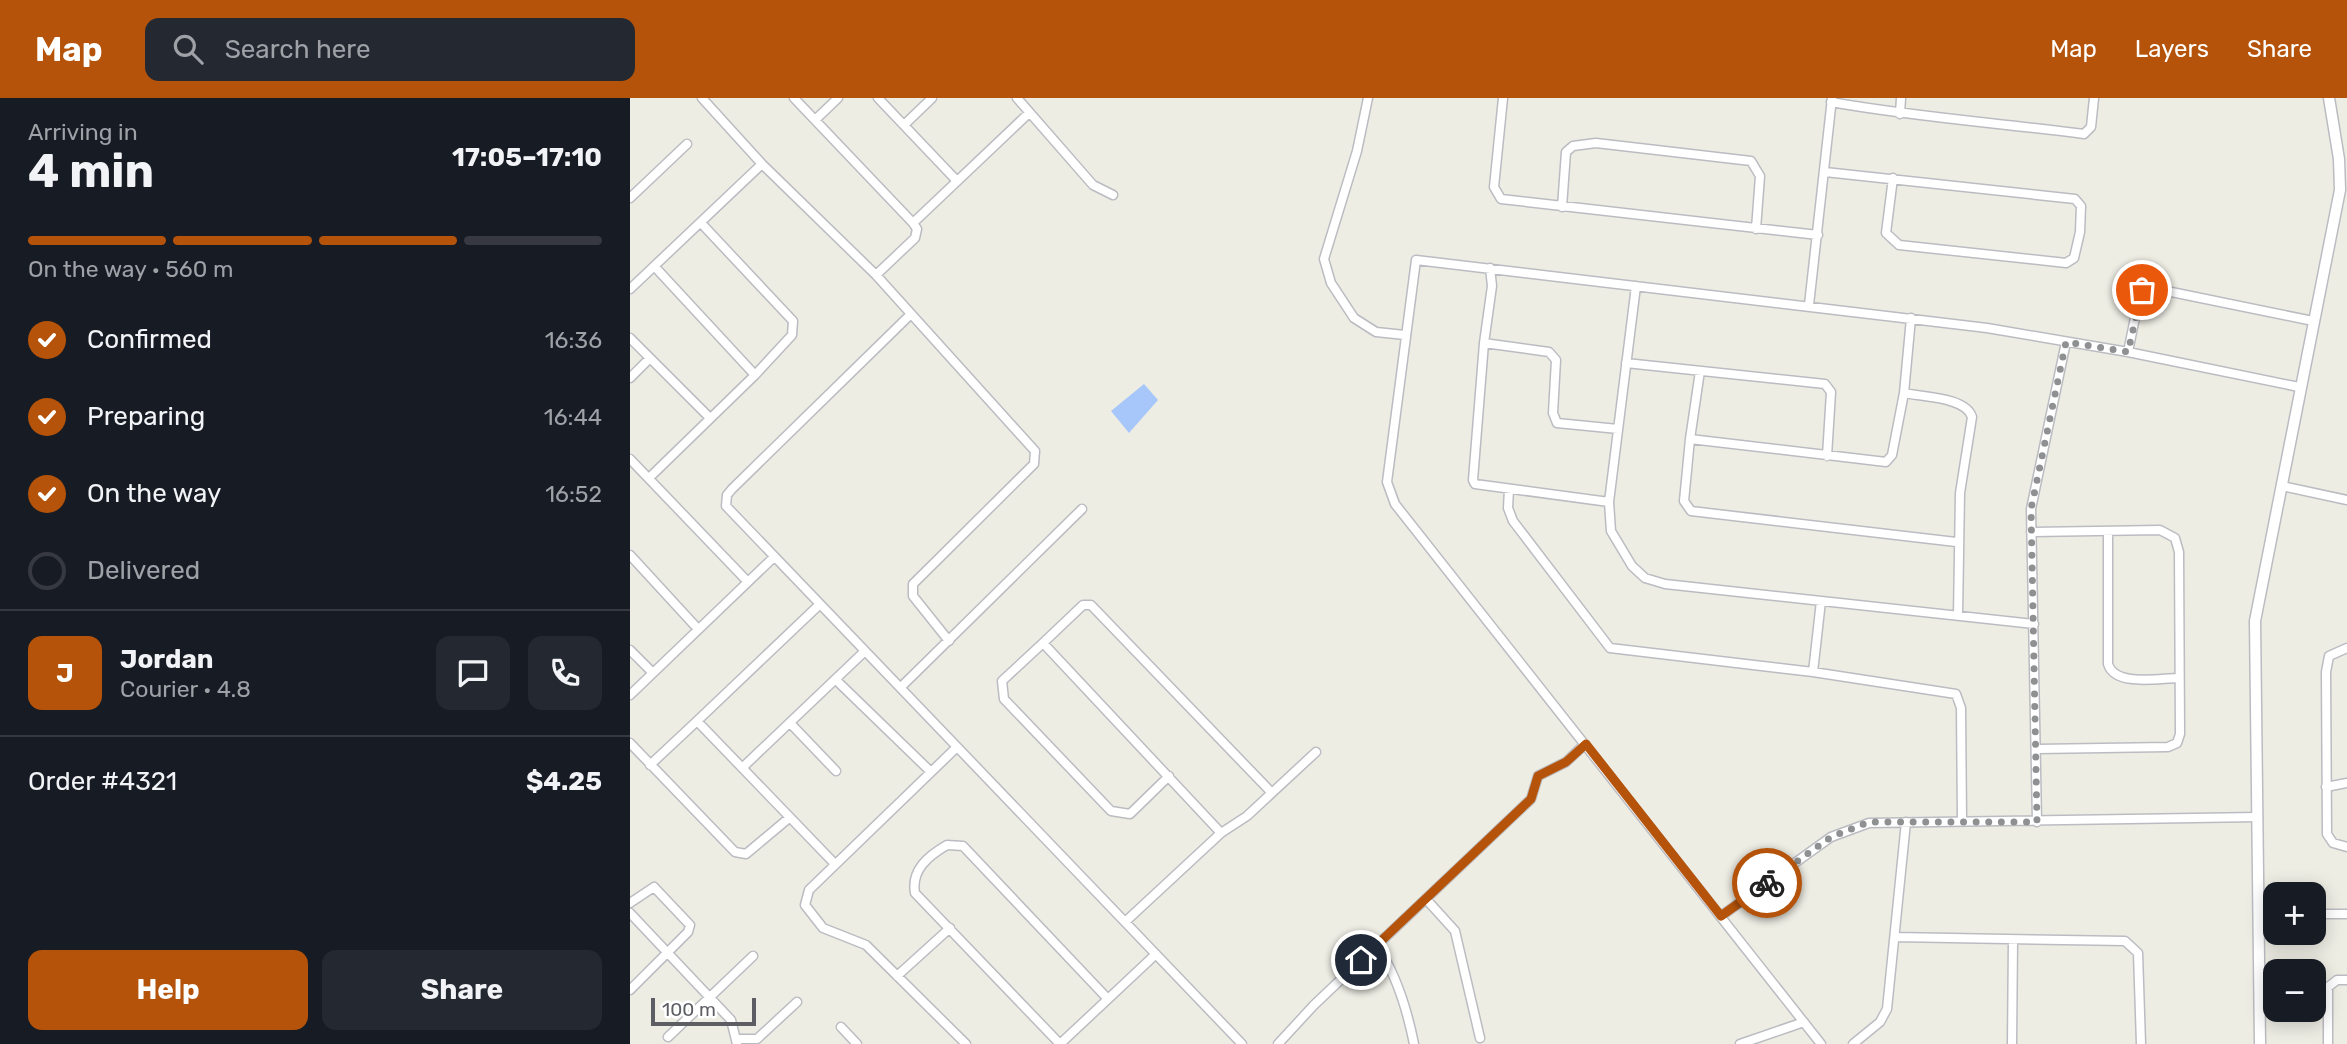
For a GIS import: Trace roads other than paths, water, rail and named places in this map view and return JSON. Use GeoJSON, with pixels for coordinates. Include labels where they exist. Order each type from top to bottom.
{"type":"FeatureCollection","features":[{"type":"Feature","properties":{"kind":"street"},"geometry":{"type":"LineString","coordinates":[[702,98],[762,164],[876,275],[1035,451],[1034,464],[913,584],[913,596],[949,640]]}},
{"type":"Feature","properties":{"kind":"street"},"geometry":{"type":"LineString","coordinates":[[794,98],[917,229],[915,238],[876,275]]}},
{"type":"Feature","properties":{"kind":"street"},"geometry":{"type":"LineString","coordinates":[[815,120],[838,98]]}},
{"type":"Feature","properties":{"kind":"street"},"geometry":{"type":"LineString","coordinates":[[878,98],[957,181]]}},
{"type":"Feature","properties":{"kind":"street"},"geometry":{"type":"LineString","coordinates":[[904,125],[932,98]]}},
{"type":"Feature","properties":{"kind":"street"},"geometry":{"type":"LineString","coordinates":[[1017,98],[1093,185],[1112,195]]}},
{"type":"Feature","properties":{"kind":"street"},"geometry":{"type":"LineString","coordinates":[[1368,98],[1357,151],[1324,260],[1331,283],[1354,317],[1376,332],[1405,335]]}},
{"type":"Feature","properties":{"kind":"street"},"geometry":{"type":"LineString","coordinates":[[1503,98],[1494,187],[1497,195],[1508,201],[1818,235]]}},
{"type":"Feature","properties":{"kind":"street"},"geometry":{"type":"LineString","coordinates":[[1900,114],[1901,98]]}},
{"type":"Feature","properties":{"kind":"street"},"geometry":{"type":"LineString","coordinates":[[1809,305],[1832,100],[1900,114],[1938,116],[2084,134],[2091,127],[2094,98]]}},
{"type":"Feature","properties":{"kind":"street"},"geometry":{"type":"LineString","coordinates":[[2260,1044],[2255,621],[2341,177],[2329,98]]}},
{"type":"Feature","properties":{"kind":"street"},"geometry":{"type":"LineString","coordinates":[[913,223],[1029,113]]}},
{"type":"Feature","properties":{"kind":"street"},"geometry":{"type":"LineString","coordinates":[[1562,207],[1566,152],[1573,146],[1596,143],[1751,161],[1760,176],[1756,229]]}},
{"type":"Feature","properties":{"kind":"street"},"geometry":{"type":"LineString","coordinates":[[632,193],[687,144]]}},
{"type":"Feature","properties":{"kind":"street"},"geometry":{"type":"LineString","coordinates":[[630,289],[762,164]]}},
{"type":"Feature","properties":{"kind":"street"},"geometry":{"type":"LineString","coordinates":[[1825,172],[1893,178],[2075,199],[2081,206],[2080,232],[2074,258],[2066,263],[1899,245],[1886,233],[1893,178]]}},
{"type":"Feature","properties":{"kind":"street"},"geometry":{"type":"LineString","coordinates":[[649,478],[755,375],[792,335],[793,321],[701,223]]}},
{"type":"Feature","properties":{"kind":"street"},"geometry":{"type":"LineString","coordinates":[[1821,1044],[1395,504],[1387,482],[1416,260],[1912,318],[2128,352],[2299,387]]}},
{"type":"Feature","properties":{"kind":"street"},"geometry":{"type":"LineString","coordinates":[[654,267],[755,375]]}},
{"type":"Feature","properties":{"kind":"street"},"geometry":{"type":"LineString","coordinates":[[1490,268],[1493,286],[1484,343],[1472,480],[1475,484],[1609,502]]}},
{"type":"Feature","properties":{"kind":"street"},"geometry":{"type":"LineString","coordinates":[[1636,286],[1609,502],[1613,539],[1645,578],[1665,584],[2034,624]]}},
{"type":"Feature","properties":{"kind":"street"},"geometry":{"type":"LineString","coordinates":[[2128,352],[2140,293],[2147,287],[2314,321]]}},
{"type":"Feature","properties":{"kind":"street"},"geometry":{"type":"LineString","coordinates":[[911,314],[727,495],[726,506],[819,606],[902,686],[957,747],[1242,1044]]}},
{"type":"Feature","properties":{"kind":"street"},"geometry":{"type":"LineString","coordinates":[[1690,439],[1886,462],[1892,455],[1912,318]]}},
{"type":"Feature","properties":{"kind":"street"},"geometry":{"type":"LineString","coordinates":[[630,338],[709,417]]}},
{"type":"Feature","properties":{"kind":"street"},"geometry":{"type":"LineString","coordinates":[[2037,822],[2031,532],[2033,489],[2066,342]]}},
{"type":"Feature","properties":{"kind":"street"},"geometry":{"type":"LineString","coordinates":[[1484,343],[1549,352],[1553,356],[1556,360],[1553,414],[1557,423],[1618,429]]}},
{"type":"Feature","properties":{"kind":"street"},"geometry":{"type":"LineString","coordinates":[[630,378],[649,359]]}},
{"type":"Feature","properties":{"kind":"street"},"geometry":{"type":"LineString","coordinates":[[1626,363],[1825,384],[1831,393],[1827,456]]}},
{"type":"Feature","properties":{"kind":"street"},"geometry":{"type":"LineString","coordinates":[[1700,371],[1684,501],[1691,511],[1956,542]]}},
{"type":"Feature","properties":{"kind":"street"},"geometry":{"type":"LineString","coordinates":[[1903,393],[1962,405],[1970,411],[1956,542],[1958,615]]}},
{"type":"Feature","properties":{"kind":"street"},"geometry":{"type":"LineString","coordinates":[[630,459],[748,582]]}},
{"type":"Feature","properties":{"kind":"street"},"geometry":{"type":"LineString","coordinates":[[2283,486],[2347,499]]}},
{"type":"Feature","properties":{"kind":"street"},"geometry":{"type":"LineString","coordinates":[[1508,489],[1508,508],[1513,521],[1610,648],[1812,672],[1956,694],[1961,708],[1962,821]]}},
{"type":"Feature","properties":{"kind":"street"},"geometry":{"type":"LineString","coordinates":[[902,686],[1082,509]]}},
{"type":"Feature","properties":{"kind":"street"},"geometry":{"type":"LineString","coordinates":[[2031,532],[2160,530],[2175,538],[2179,552],[2180,734],[2173,746],[2037,749]]}},
{"type":"Feature","properties":{"kind":"street"},"geometry":{"type":"LineString","coordinates":[[2108,531],[2108,664],[2111,672],[2120,677],[2179,678]]}},
{"type":"Feature","properties":{"kind":"street"},"geometry":{"type":"LineString","coordinates":[[630,555],[698,629]]}},
{"type":"Feature","properties":{"kind":"street"},"geometry":{"type":"LineString","coordinates":[[630,695],[774,557]]}},
{"type":"Feature","properties":{"kind":"street"},"geometry":{"type":"LineString","coordinates":[[1812,672],[1821,601]]}},
{"type":"Feature","properties":{"kind":"street"},"geometry":{"type":"LineString","coordinates":[[1170,776],[1130,814],[1111,811],[1004,699],[1001,688],[1007,673],[1083,605],[1091,605],[1271,792]]}},
{"type":"Feature","properties":{"kind":"street"},"geometry":{"type":"LineString","coordinates":[[650,765],[819,606]]}},
{"type":"Feature","properties":{"kind":"street"},"geometry":{"type":"LineString","coordinates":[[1043,643],[1221,833]]}},
{"type":"Feature","properties":{"kind":"street"},"geometry":{"type":"LineString","coordinates":[[2347,648],[2333,652],[2326,664],[2327,834],[2333,843],[2347,847]]}},
{"type":"Feature","properties":{"kind":"street"},"geometry":{"type":"LineString","coordinates":[[630,650],[652,672]]}},
{"type":"Feature","properties":{"kind":"street"},"geometry":{"type":"LineString","coordinates":[[742,768],[865,650]]}},
{"type":"Feature","properties":{"kind":"street"},"geometry":{"type":"LineString","coordinates":[[836,680],[931,772]]}},
{"type":"Feature","properties":{"kind":"street"},"geometry":{"type":"LineString","coordinates":[[697,721],[834,863]]}},
{"type":"Feature","properties":{"kind":"street"},"geometry":{"type":"LineString","coordinates":[[790,723],[836,771]]}},
{"type":"Feature","properties":{"kind":"street"},"geometry":{"type":"LineString","coordinates":[[630,743],[739,854],[746,854],[789,818]]}},
{"type":"Feature","properties":{"kind":"street"},"geometry":{"type":"LineString","coordinates":[[1278,1044],[1531,799],[1538,776],[1566,762],[1586,744]]}},
{"type":"Feature","properties":{"kind":"street"},"geometry":{"type":"LineString","coordinates":[[957,747],[834,863],[809,890],[805,900],[807,908],[823,928],[866,945],[966,1044]]}},
{"type":"Feature","properties":{"kind":"street"},"geometry":{"type":"LineString","coordinates":[[1125,922],[1221,833],[1247,816],[1316,752]]}},
{"type":"Feature","properties":{"kind":"street"},"geometry":{"type":"LineString","coordinates":[[2326,787],[2347,783]]}},
{"type":"Feature","properties":{"kind":"street"},"geometry":{"type":"LineString","coordinates":[[1721,916],[1840,832],[1869,822],[2037,822],[2258,817]]}},
{"type":"Feature","properties":{"kind":"street"},"geometry":{"type":"LineString","coordinates":[[1853,1044],[1880,1022],[1887,1009],[1906,822]]}},
{"type":"Feature","properties":{"kind":"street"},"geometry":{"type":"LineString","coordinates":[[1107,998],[963,846],[956,845],[939,850],[922,864],[913,882],[915,893],[1060,1044],[1156,954]]}},
{"type":"Feature","properties":{"kind":"street"},"geometry":{"type":"LineString","coordinates":[[630,903],[653,887],[688,922],[688,932],[630,990]]}},
{"type":"Feature","properties":{"kind":"street"},"geometry":{"type":"LineString","coordinates":[[1426,899],[1455,931],[1480,1038]]}},
{"type":"Feature","properties":{"kind":"street"},"geometry":{"type":"LineString","coordinates":[[630,913],[730,1020],[737,1041],[757,1039],[797,1002]]}},
{"type":"Feature","properties":{"kind":"street"},"geometry":{"type":"LineString","coordinates":[[2326,914],[2347,914]]}},
{"type":"Feature","properties":{"kind":"street"},"geometry":{"type":"LineString","coordinates":[[897,976],[950,928]]}},
{"type":"Feature","properties":{"kind":"street"},"geometry":{"type":"LineString","coordinates":[[1895,937],[2124,941],[2134,946],[2138,953],[2141,1044]]}},
{"type":"Feature","properties":{"kind":"street"},"geometry":{"type":"LineString","coordinates":[[2012,1044],[2013,940]]}},
{"type":"Feature","properties":{"kind":"street"},"geometry":{"type":"LineString","coordinates":[[1377,946],[1387,961],[1406,1003],[1415,1044]]}},
{"type":"Feature","properties":{"kind":"street"},"geometry":{"type":"LineString","coordinates":[[668,1037],[753,956]]}},
{"type":"Feature","properties":{"kind":"street"},"geometry":{"type":"LineString","coordinates":[[2328,1044],[2328,987],[2337,980],[2347,980]]}},
{"type":"Feature","properties":{"kind":"street"},"geometry":{"type":"LineString","coordinates":[[1740,1044],[1750,1043],[1804,1022]]}},
{"type":"Feature","properties":{"kind":"street"},"geometry":{"type":"LineString","coordinates":[[841,1027],[847,1040],[857,1044]]}},
{"type":"Feature","properties":{"kind":"water"},"geometry":{"type":"Polygon","coordinates":[[[1144,384],[1158,400],[1129,433],[1111,411],[1144,384]]]}}]}
